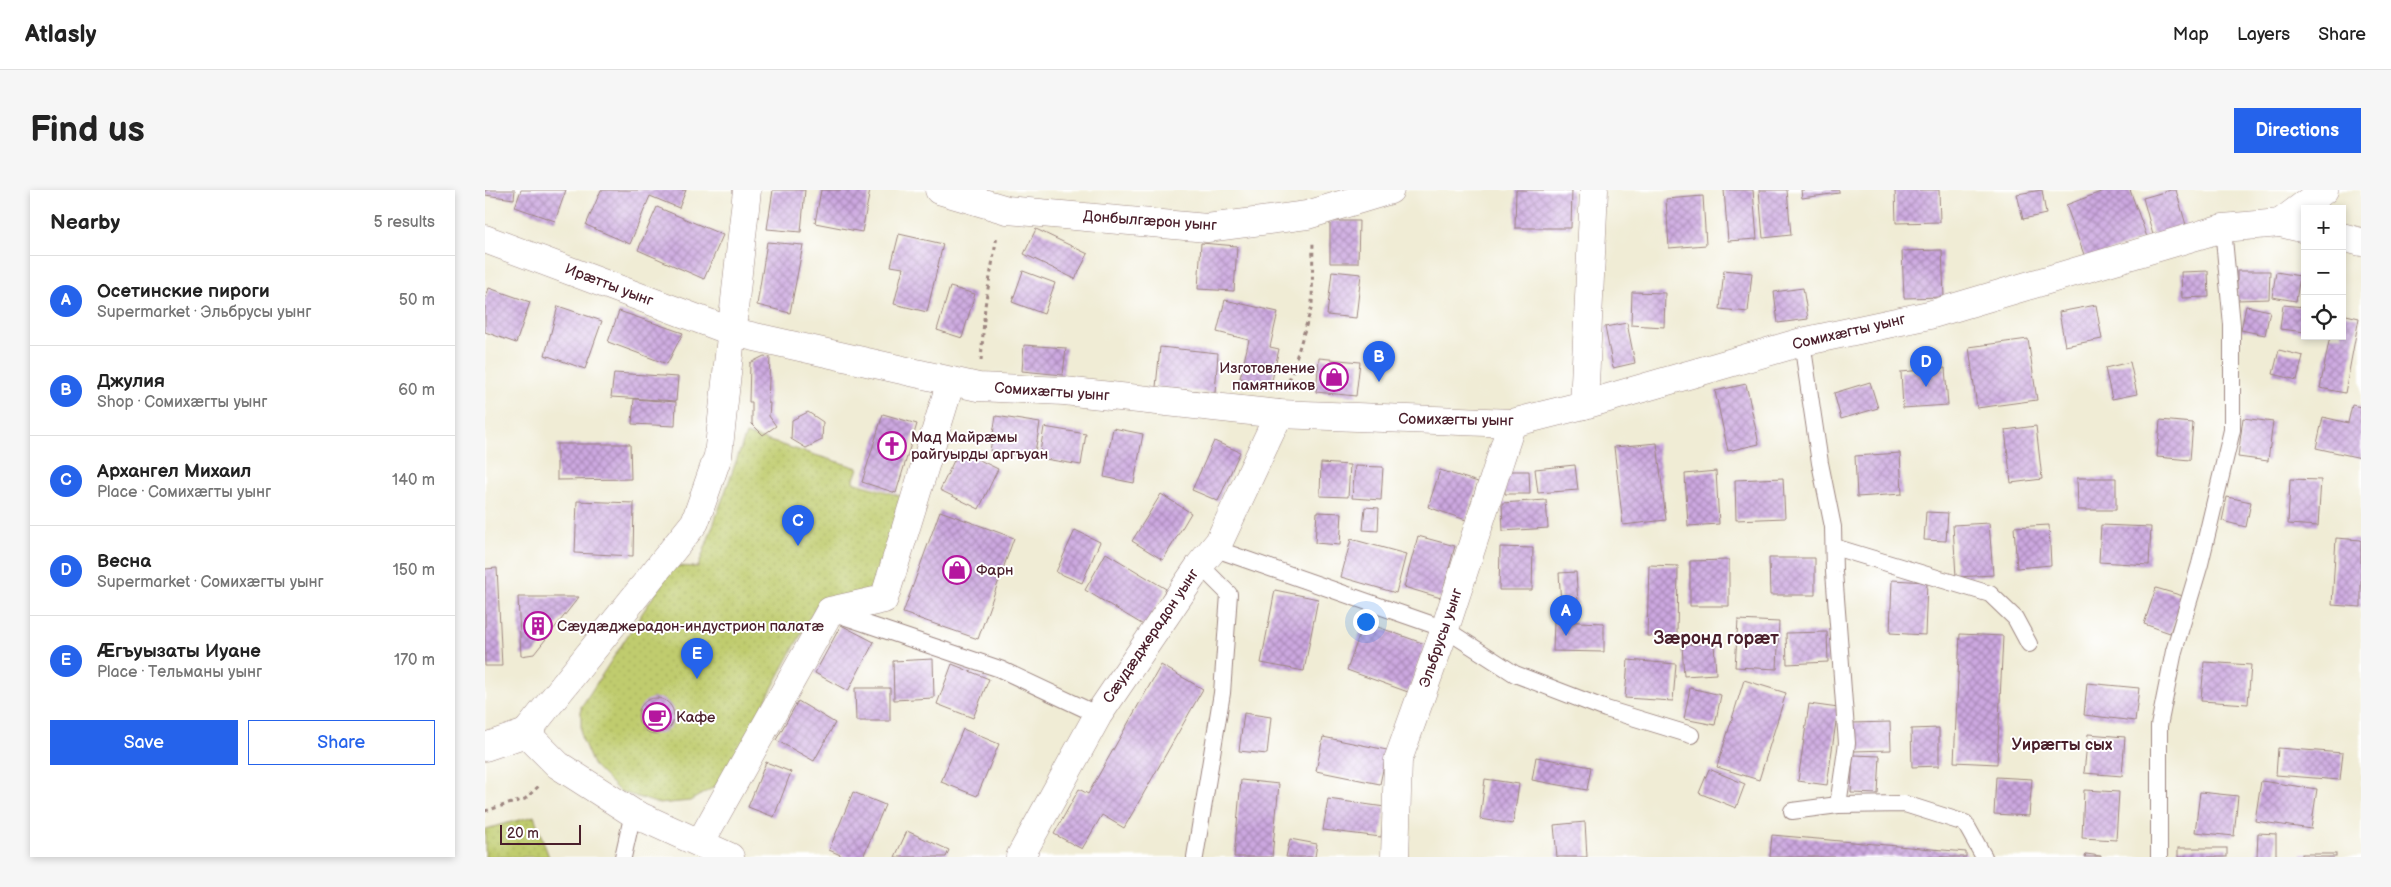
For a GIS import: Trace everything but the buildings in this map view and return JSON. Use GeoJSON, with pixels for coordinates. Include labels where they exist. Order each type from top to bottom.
{"type":"FeatureCollection","features":[{"type":"Feature","properties":{"kind":"street"},"geometry":{"type":"LineString","coordinates":[[485,747],[526,734],[695,522],[718,456],[747,190]]}},
{"type":"Feature","properties":{"kind":"street","name":"Донбылгæрон уынг"},"geometry":{"type":"LineString","coordinates":[[939,190],[1007,210],[1207,228],[1307,215],[1389,190]]}},
{"type":"Feature","properties":{"kind":"street"},"geometry":{"type":"LineString","coordinates":[[1584,404],[1594,190]]}},
{"type":"Feature","properties":{"kind":"street"},"geometry":{"type":"LineString","coordinates":[[2292,226],[2324,190]]}},
{"type":"Feature","properties":{"kind":"street","name":"Сомихæгты уынг"},"geometry":{"type":"LineString","coordinates":[[733,332],[978,387],[1063,391],[1279,414],[1512,423],[1802,342],[1929,315],[2223,228],[2292,226]]}},
{"type":"Feature","properties":{"kind":"street"},"geometry":{"type":"LineString","coordinates":[[2346,238],[2361,242]]}},
{"type":"Feature","properties":{"kind":"street","name":"Ирæтты уынг"},"geometry":{"type":"LineString","coordinates":[[485,239],[733,332]]}},
{"type":"Feature","properties":{"kind":"street"},"geometry":{"type":"LineString","coordinates":[[700,843],[830,612],[884,599],[951,381]]}},
{"type":"Feature","properties":{"kind":"street","name":"Сæудæджерадон уынг"},"geometry":{"type":"LineString","coordinates":[[1020,857],[1098,715],[1206,557],[1219,542],[1279,414]]}},
{"type":"Feature","properties":{"kind":"street","name":"Эльбрусы уынг"},"geometry":{"type":"LineString","coordinates":[[1395,857],[1398,760],[1445,629],[1512,423]]}},
{"type":"Feature","properties":{"kind":"street"},"geometry":{"type":"LineString","coordinates":[[526,734],[558,765],[633,813],[729,857]]}},
{"type":"Feature","properties":{"kind":"lane"},"geometry":{"type":"LineString","coordinates":[[2159,857],[2159,726],[2174,651],[2200,564],[2232,430],[2232,325],[2223,228]]}},
{"type":"Feature","properties":{"kind":"lane"},"geometry":{"type":"LineString","coordinates":[[1802,342],[1820,463],[1833,527],[1847,743],[1838,805]]}},
{"type":"Feature","properties":{"kind":"lane"},"geometry":{"type":"LineString","coordinates":[[1833,547],[1990,594],[2015,618],[2029,644]]}},
{"type":"Feature","properties":{"kind":"lane"},"geometry":{"type":"LineString","coordinates":[[1206,557],[1445,629],[1515,674],[1606,709],[1691,735]]}},
{"type":"Feature","properties":{"kind":"lane"},"geometry":{"type":"LineString","coordinates":[[1195,857],[1223,693],[1229,594],[1206,557]]}},
{"type":"Feature","properties":{"kind":"lane"},"geometry":{"type":"LineString","coordinates":[[830,612],[1000,669],[1098,715]]}},
{"type":"Feature","properties":{"kind":"lane"},"geometry":{"type":"LineString","coordinates":[[1793,811],[1838,805],[1905,804],[1965,823],[1984,857]]}},
{"type":"Feature","properties":{"kind":"lane"},"geometry":{"type":"LineString","coordinates":[[623,857],[633,813]]}},
{"type":"Feature","properties":{"kind":"path"},"geometry":{"type":"LineString","coordinates":[[978,387],[985,306],[998,229],[1007,210]]}},
{"type":"Feature","properties":{"kind":"path"},"geometry":{"type":"LineString","coordinates":[[1279,414],[1311,306],[1313,242],[1307,215]]}},
{"type":"Feature","properties":{"kind":"path"},"geometry":{"type":"LineString","coordinates":[[485,811],[525,799],[540,786]]}},
{"type":"Feature","properties":{"kind":"green space"},"geometry":{"type":"Polygon","coordinates":[[[746,434],[858,468],[853,482],[907,498],[878,594],[819,601],[721,783],[690,801],[659,804],[619,791],[593,765],[581,736],[581,707],[673,566],[698,567],[746,434]]]}},
{"type":"Feature","properties":{"kind":"green space"},"geometry":{"type":"Polygon","coordinates":[[[534,816],[549,857],[485,857],[485,829],[534,816]]]}},
{"type":"Feature","properties":{"kind":"place","name":"Изготовление памятников"},"geometry":{"type":"Point","coordinates":[1334,377]}},
{"type":"Feature","properties":{"kind":"place","name":"Джулия"},"geometry":{"type":"Point","coordinates":[1379,382]}},
{"type":"Feature","properties":{"kind":"place","name":"Весна"},"geometry":{"type":"Point","coordinates":[1926,387]}},
{"type":"Feature","properties":{"kind":"place","name":"Мад Майрæмы райгуырды аргъуан"},"geometry":{"type":"Point","coordinates":[892,446]}},
{"type":"Feature","properties":{"kind":"place","name":"Архангел Михаил"},"geometry":{"type":"Point","coordinates":[798,546]}},
{"type":"Feature","properties":{"kind":"place","name":"Фарн"},"geometry":{"type":"Point","coordinates":[957,570]}},
{"type":"Feature","properties":{"kind":"place","name":"Сæудæджерадон-индустрион палатæ"},"geometry":{"type":"Point","coordinates":[538,626]}},
{"type":"Feature","properties":{"kind":"place","name":"Осетинские пироги"},"geometry":{"type":"Point","coordinates":[1566,636]}},
{"type":"Feature","properties":{"kind":"place","name":"Æгъуызаты Иуане"},"geometry":{"type":"Point","coordinates":[697,679]}},
{"type":"Feature","properties":{"kind":"place","name":"Кафе"},"geometry":{"type":"Point","coordinates":[657,717]}},
{"type":"Feature","properties":{"kind":"district","name":"Зæронд горæт"},"geometry":{"type":"Point","coordinates":[1716,638]}},
{"type":"Feature","properties":{"kind":"district","name":"Уирæгты сых"},"geometry":{"type":"Point","coordinates":[2062,745]}}]}
